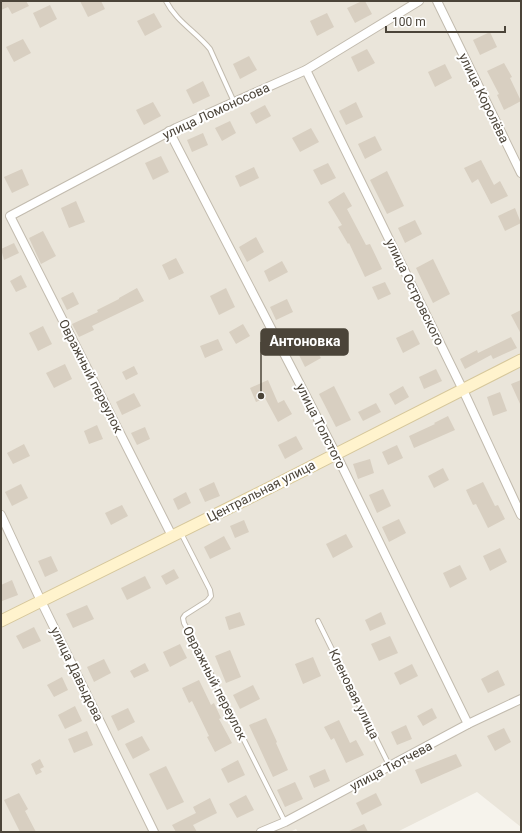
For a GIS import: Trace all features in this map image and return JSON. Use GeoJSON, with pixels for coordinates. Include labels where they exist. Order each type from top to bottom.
{"type":"FeatureCollection","features":[{"type":"Feature","properties":{"kind":"street","name":"улица Ломоносова"},"geometry":{"type":"LineString","coordinates":[[10,216],[169,131],[306,70],[419,1]]}},
{"type":"Feature","properties":{"kind":"street","name":"улица Королёва"},"geometry":{"type":"LineString","coordinates":[[437,1],[521,173]]}},
{"type":"Feature","properties":{"kind":"street","name":"улица Островского"},"geometry":{"type":"LineString","coordinates":[[306,70],[463,390],[521,515]]}},
{"type":"Feature","properties":{"kind":"street","name":"улица Толстого"},"geometry":{"type":"LineString","coordinates":[[169,131],[336,454],[468,724]]}},
{"type":"Feature","properties":{"kind":"street","name":"Овражный переулок"},"geometry":{"type":"LineString","coordinates":[[10,216],[176,534]]}},
{"type":"Feature","properties":{"kind":"street","name":"Центральная улица"},"geometry":{"type":"LineString","coordinates":[[1,621],[521,360]]}},
{"type":"Feature","properties":{"kind":"street","name":"улица Давыдова"},"geometry":{"type":"LineString","coordinates":[[1,515],[41,601],[154,832]]}},
{"type":"Feature","properties":{"kind":"street","name":"улица Тютчева"},"geometry":{"type":"LineString","coordinates":[[261,832],[285,822],[468,724],[521,699]]}},
{"type":"Feature","properties":{"kind":"lane"},"geometry":{"type":"LineString","coordinates":[[166,1],[175,15],[210,49],[234,102]]}},
{"type":"Feature","properties":{"kind":"lane","name":"Овражный переулок"},"geometry":{"type":"LineString","coordinates":[[176,534],[210,590],[211,596],[207,601],[185,615],[184,623],[285,822]]}},
{"type":"Feature","properties":{"kind":"lane","name":"Кленовая улица"},"geometry":{"type":"LineString","coordinates":[[318,621],[390,767]]}},
{"type":"Feature","properties":{"kind":"shaded area"},"geometry":{"type":"Polygon","coordinates":[[[1,1],[521,1],[521,827],[477,792],[397,832],[298,832],[296,829],[290,832],[1,832],[1,1]]]}},
{"type":"Feature","properties":{"kind":"building"},"geometry":{"type":"Polygon","coordinates":[[[1,1],[26,1],[29,6],[12,14],[8,7],[1,10],[1,1]]]}},
{"type":"Feature","properties":{"kind":"building"},"geometry":{"type":"Polygon","coordinates":[[[80,1],[101,1],[105,9],[88,17],[80,1]]]}},
{"type":"Feature","properties":{"kind":"building"},"geometry":{"type":"Polygon","coordinates":[[[365,1],[372,14],[355,23],[347,8],[365,1]]]}},
{"type":"Feature","properties":{"kind":"building"},"geometry":{"type":"Polygon","coordinates":[[[50,5],[57,19],[40,28],[33,13],[50,5]]]}},
{"type":"Feature","properties":{"kind":"building"},"geometry":{"type":"Polygon","coordinates":[[[154,13],[162,27],[145,36],[137,21],[154,13]]]}},
{"type":"Feature","properties":{"kind":"building"},"geometry":{"type":"Polygon","coordinates":[[[327,13],[334,27],[317,36],[310,21],[327,13]]]}},
{"type":"Feature","properties":{"kind":"building"},"geometry":{"type":"Polygon","coordinates":[[[490,32],[497,47],[480,55],[473,40],[490,32]]]}},
{"type":"Feature","properties":{"kind":"building"},"geometry":{"type":"Polygon","coordinates":[[[23,39],[31,53],[14,62],[6,47],[23,39]]]}},
{"type":"Feature","properties":{"kind":"building"},"geometry":{"type":"Polygon","coordinates":[[[367,49],[375,63],[358,72],[351,57],[367,49]]]}},
{"type":"Feature","properties":{"kind":"building"},"geometry":{"type":"Polygon","coordinates":[[[249,56],[257,70],[240,79],[233,64],[249,56]]]}},
{"type":"Feature","properties":{"kind":"building"},"geometry":{"type":"Polygon","coordinates":[[[504,63],[512,77],[510,78],[521,101],[504,110],[497,95],[499,94],[487,71],[504,63]]]}},
{"type":"Feature","properties":{"kind":"building"},"geometry":{"type":"Polygon","coordinates":[[[445,64],[452,78],[435,87],[428,72],[445,64]]]}},
{"type":"Feature","properties":{"kind":"building"},"geometry":{"type":"Polygon","coordinates":[[[203,81],[210,96],[193,104],[186,90],[203,81]]]}},
{"type":"Feature","properties":{"kind":"building"},"geometry":{"type":"Polygon","coordinates":[[[153,102],[161,116],[144,125],[136,110],[153,102]]]}},
{"type":"Feature","properties":{"kind":"building"},"geometry":{"type":"Polygon","coordinates":[[[356,102],[363,117],[346,125],[339,111],[356,102]]]}},
{"type":"Feature","properties":{"kind":"building"},"geometry":{"type":"Polygon","coordinates":[[[265,105],[271,116],[256,124],[250,113],[265,105]]]}},
{"type":"Feature","properties":{"kind":"building"},"geometry":{"type":"Polygon","coordinates":[[[230,121],[236,133],[222,141],[215,128],[230,121]]]}},
{"type":"Feature","properties":{"kind":"building"},"geometry":{"type":"Polygon","coordinates":[[[311,128],[319,142],[300,152],[292,138],[311,128]]]}},
{"type":"Feature","properties":{"kind":"building"},"geometry":{"type":"Polygon","coordinates":[[[203,133],[208,145],[192,152],[187,140],[203,133]]]}},
{"type":"Feature","properties":{"kind":"building"},"geometry":{"type":"Polygon","coordinates":[[[375,136],[382,150],[365,159],[358,144],[375,136]]]}},
{"type":"Feature","properties":{"kind":"building"},"geometry":{"type":"Polygon","coordinates":[[[161,156],[169,172],[153,180],[145,163],[161,156]]]}},
{"type":"Feature","properties":{"kind":"building"},"geometry":{"type":"Polygon","coordinates":[[[481,160],[494,185],[500,181],[508,196],[491,204],[478,179],[472,183],[464,168],[481,160]]]}},
{"type":"Feature","properties":{"kind":"building"},"geometry":{"type":"Polygon","coordinates":[[[328,163],[336,178],[321,185],[313,170],[328,163]]]}},
{"type":"Feature","properties":{"kind":"building"},"geometry":{"type":"Polygon","coordinates":[[[254,167],[259,178],[240,187],[235,176],[254,167]]]}},
{"type":"Feature","properties":{"kind":"building"},"geometry":{"type":"Polygon","coordinates":[[[22,169],[29,185],[12,193],[4,177],[22,169]]]}},
{"type":"Feature","properties":{"kind":"building"},"geometry":{"type":"Polygon","coordinates":[[[387,171],[404,206],[387,214],[370,180],[387,171]]]}},
{"type":"Feature","properties":{"kind":"building"},"geometry":{"type":"Polygon","coordinates":[[[344,192],[352,206],[347,209],[366,245],[370,244],[382,269],[365,277],[349,243],[348,244],[338,227],[342,225],[328,202],[344,192]]]}},
{"type":"Feature","properties":{"kind":"building"},"geometry":{"type":"Polygon","coordinates":[[[76,201],[85,222],[69,228],[61,208],[76,201]]]}},
{"type":"Feature","properties":{"kind":"building"},"geometry":{"type":"Polygon","coordinates":[[[515,208],[521,223],[505,231],[498,216],[515,208]]]}},
{"type":"Feature","properties":{"kind":"building"},"geometry":{"type":"Polygon","coordinates":[[[415,220],[422,234],[405,243],[398,228],[415,220]]]}},
{"type":"Feature","properties":{"kind":"building"},"geometry":{"type":"Polygon","coordinates":[[[43,231],[56,256],[41,264],[29,238],[43,231]]]}},
{"type":"Feature","properties":{"kind":"building"},"geometry":{"type":"Polygon","coordinates":[[[256,237],[264,252],[247,262],[239,247],[256,237]]]}},
{"type":"Feature","properties":{"kind":"building"},"geometry":{"type":"Polygon","coordinates":[[[14,243],[19,253],[4,260],[1,249],[14,243]]]}},
{"type":"Feature","properties":{"kind":"building"},"geometry":{"type":"Polygon","coordinates":[[[176,258],[184,273],[169,280],[162,265],[176,258]]]}},
{"type":"Feature","properties":{"kind":"building"},"geometry":{"type":"Polygon","coordinates":[[[433,259],[450,294],[433,303],[416,268],[433,259]]]}},
{"type":"Feature","properties":{"kind":"building"},"geometry":{"type":"Polygon","coordinates":[[[282,261],[288,272],[269,282],[264,271],[282,261]]]}},
{"type":"Feature","properties":{"kind":"building"},"geometry":{"type":"Polygon","coordinates":[[[21,275],[27,287],[16,292],[10,281],[21,275]]]}},
{"type":"Feature","properties":{"kind":"building"},"geometry":{"type":"Polygon","coordinates":[[[385,282],[391,294],[378,300],[372,287],[385,282]]]}},
{"type":"Feature","properties":{"kind":"building"},"geometry":{"type":"Polygon","coordinates":[[[137,288],[144,301],[92,326],[94,330],[79,337],[72,324],[98,312],[97,310],[137,288]]]}},
{"type":"Feature","properties":{"kind":"building"},"geometry":{"type":"Polygon","coordinates":[[[226,288],[235,307],[219,315],[210,296],[226,288]]]}},
{"type":"Feature","properties":{"kind":"building"},"geometry":{"type":"Polygon","coordinates":[[[73,292],[79,304],[67,310],[61,298],[73,292]]]}},
{"type":"Feature","properties":{"kind":"building"},"geometry":{"type":"Polygon","coordinates":[[[287,299],[293,312],[276,320],[270,307],[287,299]]]}},
{"type":"Feature","properties":{"kind":"building"},"geometry":{"type":"Polygon","coordinates":[[[521,310],[521,334],[511,315],[521,310]]]}},
{"type":"Feature","properties":{"kind":"building"},"geometry":{"type":"Polygon","coordinates":[[[243,324],[250,336],[236,344],[229,332],[243,324]]]}},
{"type":"Feature","properties":{"kind":"building"},"geometry":{"type":"Polygon","coordinates":[[[43,326],[52,344],[38,351],[29,333],[43,326]]]}},
{"type":"Feature","properties":{"kind":"building"},"geometry":{"type":"Polygon","coordinates":[[[413,330],[420,344],[403,353],[396,338],[413,330]]]}},
{"type":"Feature","properties":{"kind":"building"},"geometry":{"type":"Polygon","coordinates":[[[511,337],[517,348],[493,359],[491,355],[465,369],[460,359],[477,350],[478,353],[511,337]]]}},
{"type":"Feature","properties":{"kind":"building"},"geometry":{"type":"Polygon","coordinates":[[[218,339],[223,350],[205,358],[200,346],[218,339]]]}},
{"type":"Feature","properties":{"kind":"building"},"geometry":{"type":"Polygon","coordinates":[[[314,347],[321,358],[305,367],[299,355],[314,347]]]}},
{"type":"Feature","properties":{"kind":"building"},"geometry":{"type":"Polygon","coordinates":[[[65,364],[72,379],[54,388],[46,373],[65,364]]]}},
{"type":"Feature","properties":{"kind":"building"},"geometry":{"type":"Polygon","coordinates":[[[134,366],[138,374],[126,380],[122,372],[134,366]]]}},
{"type":"Feature","properties":{"kind":"building"},"geometry":{"type":"Polygon","coordinates":[[[436,369],[442,381],[424,389],[419,377],[436,369]]]}},
{"type":"Feature","properties":{"kind":"building"},"geometry":{"type":"Polygon","coordinates":[[[268,380],[278,403],[284,400],[292,414],[278,422],[265,398],[256,402],[250,388],[268,380]]]}},
{"type":"Feature","properties":{"kind":"building"},"geometry":{"type":"Polygon","coordinates":[[[521,380],[521,406],[511,384],[521,380]]]}},
{"type":"Feature","properties":{"kind":"building"},"geometry":{"type":"Polygon","coordinates":[[[334,386],[351,420],[336,427],[319,394],[334,386]]]}},
{"type":"Feature","properties":{"kind":"building"},"geometry":{"type":"Polygon","coordinates":[[[403,386],[409,397],[395,405],[389,394],[403,386]]]}},
{"type":"Feature","properties":{"kind":"building"},"geometry":{"type":"Polygon","coordinates":[[[500,392],[507,411],[493,416],[487,397],[500,392]]]}},
{"type":"Feature","properties":{"kind":"building"},"geometry":{"type":"Polygon","coordinates":[[[134,393],[141,406],[122,415],[116,402],[134,393]]]}},
{"type":"Feature","properties":{"kind":"building"},"geometry":{"type":"Polygon","coordinates":[[[376,403],[381,412],[363,421],[358,412],[376,403]]]}},
{"type":"Feature","properties":{"kind":"building"},"geometry":{"type":"Polygon","coordinates":[[[448,416],[455,430],[414,448],[409,436],[448,416]]]}},
{"type":"Feature","properties":{"kind":"building"},"geometry":{"type":"Polygon","coordinates":[[[97,425],[103,439],[89,444],[84,431],[97,425]]]}},
{"type":"Feature","properties":{"kind":"building"},"geometry":{"type":"Polygon","coordinates":[[[145,427],[150,439],[137,445],[131,433],[145,427]]]}},
{"type":"Feature","properties":{"kind":"building"},"geometry":{"type":"Polygon","coordinates":[[[296,436],[303,449],[285,459],[278,445],[296,436]]]}},
{"type":"Feature","properties":{"kind":"building"},"geometry":{"type":"Polygon","coordinates":[[[24,444],[30,456],[13,464],[7,453],[24,444]]]}},
{"type":"Feature","properties":{"kind":"building"},"geometry":{"type":"Polygon","coordinates":[[[397,445],[403,458],[388,465],[382,452],[397,445]]]}},
{"type":"Feature","properties":{"kind":"building"},"geometry":{"type":"Polygon","coordinates":[[[370,459],[374,473],[358,479],[353,464],[370,459]]]}},
{"type":"Feature","properties":{"kind":"building"},"geometry":{"type":"Polygon","coordinates":[[[443,468],[449,480],[434,488],[428,476],[443,468]]]}},
{"type":"Feature","properties":{"kind":"building"},"geometry":{"type":"Polygon","coordinates":[[[214,482],[220,496],[205,502],[199,489],[214,482]]]}},
{"type":"Feature","properties":{"kind":"building"},"geometry":{"type":"Polygon","coordinates":[[[483,482],[495,506],[498,505],[505,519],[488,528],[476,504],[473,505],[466,490],[483,482]]]}},
{"type":"Feature","properties":{"kind":"building"},"geometry":{"type":"Polygon","coordinates":[[[21,484],[28,498],[12,506],[5,492],[21,484]]]}},
{"type":"Feature","properties":{"kind":"building"},"geometry":{"type":"Polygon","coordinates":[[[383,489],[391,506],[377,513],[369,495],[383,489]]]}},
{"type":"Feature","properties":{"kind":"building"},"geometry":{"type":"Polygon","coordinates":[[[186,492],[191,503],[178,510],[173,499],[186,492]]]}},
{"type":"Feature","properties":{"kind":"building"},"geometry":{"type":"Polygon","coordinates":[[[122,505],[128,516],[111,525],[105,513],[122,505]]]}},
{"type":"Feature","properties":{"kind":"building"},"geometry":{"type":"Polygon","coordinates":[[[399,519],[406,533],[389,542],[382,527],[399,519]]]}},
{"type":"Feature","properties":{"kind":"building"},"geometry":{"type":"Polygon","coordinates":[[[244,520],[249,532],[235,538],[230,526],[244,520]]]}},
{"type":"Feature","properties":{"kind":"building"},"geometry":{"type":"Polygon","coordinates":[[[346,534],[353,547],[333,558],[326,544],[346,534]]]}},
{"type":"Feature","properties":{"kind":"building"},"geometry":{"type":"Polygon","coordinates":[[[224,536],[231,549],[210,559],[204,547],[224,536]]]}},
{"type":"Feature","properties":{"kind":"building"},"geometry":{"type":"Polygon","coordinates":[[[500,548],[507,562],[490,571],[483,556],[500,548]]]}},
{"type":"Feature","properties":{"kind":"building"},"geometry":{"type":"Polygon","coordinates":[[[51,556],[58,571],[45,577],[38,561],[51,556]]]}},
{"type":"Feature","properties":{"kind":"building"},"geometry":{"type":"Polygon","coordinates":[[[460,565],[467,579],[450,588],[443,573],[460,565]]]}},
{"type":"Feature","properties":{"kind":"building"},"geometry":{"type":"Polygon","coordinates":[[[174,569],[179,578],[166,585],[161,576],[174,569]]]}},
{"type":"Feature","properties":{"kind":"building"},"geometry":{"type":"Polygon","coordinates":[[[145,576],[151,588],[127,600],[121,588],[145,576]]]}},
{"type":"Feature","properties":{"kind":"building"},"geometry":{"type":"Polygon","coordinates":[[[12,580],[18,595],[2,601],[1,585],[12,580]]]}},
{"type":"Feature","properties":{"kind":"building"},"geometry":{"type":"Polygon","coordinates":[[[87,605],[94,619],[73,628],[66,614],[87,605]]]}},
{"type":"Feature","properties":{"kind":"building"},"geometry":{"type":"Polygon","coordinates":[[[240,612],[245,625],[229,630],[225,617],[240,612]]]}},
{"type":"Feature","properties":{"kind":"building"},"geometry":{"type":"Polygon","coordinates":[[[381,612],[386,624],[370,631],[365,620],[381,612]]]}},
{"type":"Feature","properties":{"kind":"building"},"geometry":{"type":"Polygon","coordinates":[[[34,627],[41,641],[23,649],[16,636],[34,627]]]}},
{"type":"Feature","properties":{"kind":"building"},"geometry":{"type":"Polygon","coordinates":[[[390,636],[398,653],[379,661],[371,644],[390,636]]]}},
{"type":"Feature","properties":{"kind":"building"},"geometry":{"type":"Polygon","coordinates":[[[180,644],[187,658],[170,667],[163,652],[180,644]]]}},
{"type":"Feature","properties":{"kind":"building"},"geometry":{"type":"Polygon","coordinates":[[[230,650],[241,677],[226,683],[215,656],[230,650]]]}},
{"type":"Feature","properties":{"kind":"building"},"geometry":{"type":"Polygon","coordinates":[[[313,657],[321,676],[303,684],[295,664],[313,657]]]}},
{"type":"Feature","properties":{"kind":"building"},"geometry":{"type":"Polygon","coordinates":[[[104,659],[111,673],[94,682],[87,667],[104,659]]]}},
{"type":"Feature","properties":{"kind":"building"},"geometry":{"type":"Polygon","coordinates":[[[145,663],[149,671],[134,678],[130,671],[145,663]]]}},
{"type":"Feature","properties":{"kind":"building"},"geometry":{"type":"Polygon","coordinates":[[[412,664],[418,676],[400,685],[394,673],[412,664]]]}},
{"type":"Feature","properties":{"kind":"building"},"geometry":{"type":"Polygon","coordinates":[[[498,670],[505,685],[488,693],[481,679],[498,670]]]}},
{"type":"Feature","properties":{"kind":"building"},"geometry":{"type":"Polygon","coordinates":[[[62,677],[68,690],[54,697],[47,685],[62,677]]]}},
{"type":"Feature","properties":{"kind":"building"},"geometry":{"type":"Polygon","coordinates":[[[199,680],[211,705],[214,703],[221,718],[219,719],[232,743],[215,752],[192,701],[189,703],[182,688],[199,680]]]}},
{"type":"Feature","properties":{"kind":"building"},"geometry":{"type":"Polygon","coordinates":[[[253,685],[260,699],[240,709],[233,695],[253,685]]]}},
{"type":"Feature","properties":{"kind":"building"},"geometry":{"type":"Polygon","coordinates":[[[75,706],[82,721],[65,729],[58,715],[75,706]]]}},
{"type":"Feature","properties":{"kind":"building"},"geometry":{"type":"Polygon","coordinates":[[[128,708],[135,722],[118,731],[111,716],[128,708]]]}},
{"type":"Feature","properties":{"kind":"building"},"geometry":{"type":"Polygon","coordinates":[[[432,708],[437,718],[423,726],[417,716],[432,708]]]}},
{"type":"Feature","properties":{"kind":"building"},"geometry":{"type":"Polygon","coordinates":[[[266,718],[288,770],[273,777],[249,725],[266,718]]]}},
{"type":"Feature","properties":{"kind":"building"},"geometry":{"type":"Polygon","coordinates":[[[339,720],[350,743],[356,740],[364,755],[346,763],[334,738],[331,740],[324,727],[339,720]]]}},
{"type":"Feature","properties":{"kind":"building"},"geometry":{"type":"Polygon","coordinates":[[[406,725],[412,739],[397,745],[391,732],[406,725]]]}},
{"type":"Feature","properties":{"kind":"building"},"geometry":{"type":"Polygon","coordinates":[[[504,728],[511,742],[495,751],[487,736],[504,728]]]}},
{"type":"Feature","properties":{"kind":"building"},"geometry":{"type":"Polygon","coordinates":[[[87,731],[93,745],[74,753],[68,739],[87,731]]]}},
{"type":"Feature","properties":{"kind":"building"},"geometry":{"type":"Polygon","coordinates":[[[142,736],[150,750],[133,759],[125,744],[142,736]]]}},
{"type":"Feature","properties":{"kind":"building"},"geometry":{"type":"Polygon","coordinates":[[[456,754],[462,766],[421,784],[415,770],[456,754]]]}},
{"type":"Feature","properties":{"kind":"building"},"geometry":{"type":"Polygon","coordinates":[[[40,759],[44,767],[40,769],[42,772],[36,775],[31,764],[40,759]]]}},
{"type":"Feature","properties":{"kind":"building"},"geometry":{"type":"Polygon","coordinates":[[[238,760],[245,775],[228,783],[221,769],[238,760]]]}},
{"type":"Feature","properties":{"kind":"building"},"geometry":{"type":"Polygon","coordinates":[[[166,766],[184,802],[167,810],[149,774],[166,766]]]}},
{"type":"Feature","properties":{"kind":"building"},"geometry":{"type":"Polygon","coordinates":[[[325,769],[330,781],[314,788],[309,776],[325,769]]]}},
{"type":"Feature","properties":{"kind":"building"},"geometry":{"type":"Polygon","coordinates":[[[295,782],[303,799],[285,807],[277,790],[295,782]]]}},
{"type":"Feature","properties":{"kind":"building"},"geometry":{"type":"Polygon","coordinates":[[[19,793],[28,809],[25,811],[36,832],[20,832],[4,800],[19,793]]]}},
{"type":"Feature","properties":{"kind":"building"},"geometry":{"type":"Polygon","coordinates":[[[376,793],[382,805],[362,815],[356,803],[376,793]]]}},
{"type":"Feature","properties":{"kind":"building"},"geometry":{"type":"Polygon","coordinates":[[[246,795],[254,810],[237,818],[229,804],[246,795]]]}},
{"type":"Feature","properties":{"kind":"building"},"geometry":{"type":"Polygon","coordinates":[[[210,798],[217,813],[193,825],[197,832],[176,832],[172,825],[196,813],[193,807],[210,798]]]}},
{"type":"Feature","properties":{"kind":"building"},"geometry":{"type":"Polygon","coordinates":[[[364,824],[368,832],[347,832],[364,824]]]}},
{"type":"Feature","properties":{"kind":"place","name":"Антоновка"},"geometry":{"type":"Point","coordinates":[261,396]}}]}
